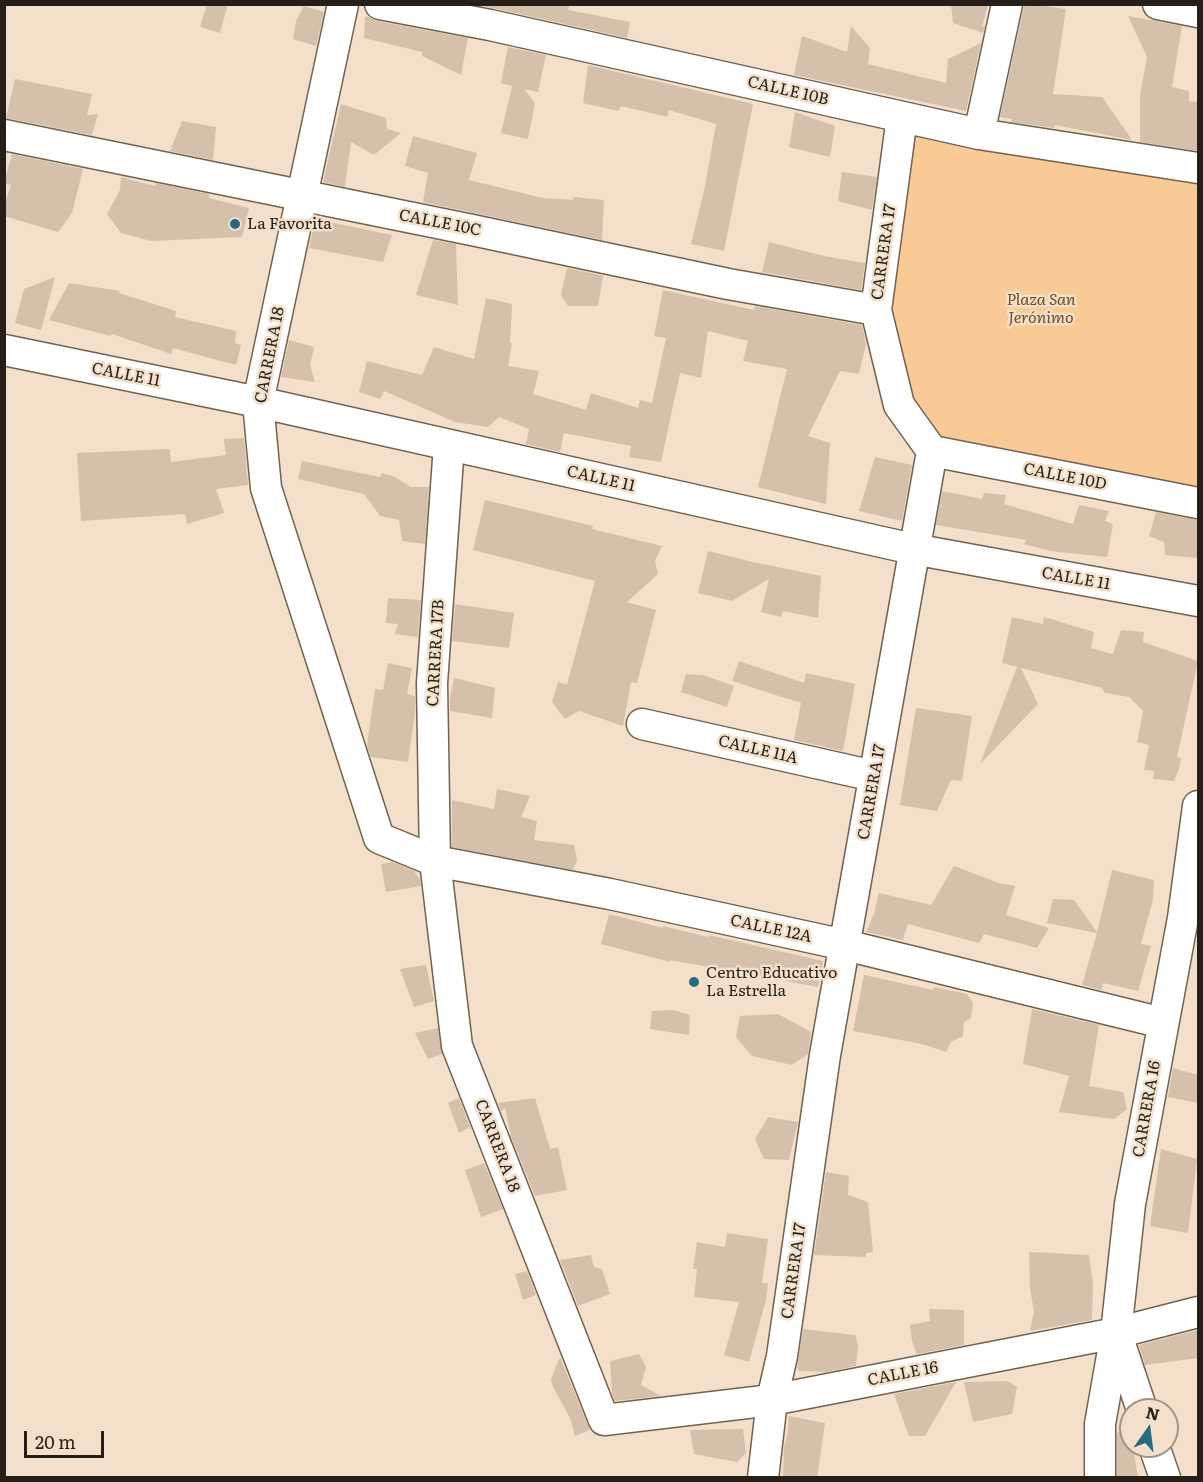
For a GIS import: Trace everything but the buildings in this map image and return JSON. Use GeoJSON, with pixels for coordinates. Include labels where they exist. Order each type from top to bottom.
{"type":"FeatureCollection","features":[{"type":"Feature","properties":{"kind":"street","name":"CARRERA 18"},"geometry":{"type":"LineString","coordinates":[[343,4],[258,402],[266,488],[379,838]]}},
{"type":"Feature","properties":{"kind":"street","name":"CALLE 10B"},"geometry":{"type":"LineString","coordinates":[[380,4],[501,28],[979,134],[1198,168]]}},
{"type":"Feature","properties":{"kind":"street"},"geometry":{"type":"LineString","coordinates":[[979,134],[1006,4]]}},
{"type":"Feature","properties":{"kind":"street"},"geometry":{"type":"LineString","coordinates":[[1158,4],[1198,12]]}},
{"type":"Feature","properties":{"kind":"street","name":"CARRERA 17"},"geometry":{"type":"LineString","coordinates":[[763,1478],[772,1400],[782,1356],[825,1054],[932,451],[899,405],[876,310],[902,117]]}},
{"type":"Feature","properties":{"kind":"street","name":"CALLE 10C"},"geometry":{"type":"LineString","coordinates":[[4,135],[728,284],[876,310]]}},
{"type":"Feature","properties":{"kind":"street","name":"CALLE 11"},"geometry":{"type":"LineString","coordinates":[[4,350],[258,402],[913,549],[1198,601]]}},
{"type":"Feature","properties":{"kind":"street","name":"CARRERA 17B"},"geometry":{"type":"LineString","coordinates":[[435,861],[432,683],[449,445]]}},
{"type":"Feature","properties":{"kind":"street","name":"CALLE 10D"},"geometry":{"type":"LineString","coordinates":[[932,451],[1198,503]]}},
{"type":"Feature","properties":{"kind":"street","name":"CALLE 11A"},"geometry":{"type":"LineString","coordinates":[[642,724],[874,776]]}},
{"type":"Feature","properties":{"kind":"street","name":"CARRERA 16"},"geometry":{"type":"LineString","coordinates":[[1138,1398],[1116,1332],[1130,1204],[1183,918],[1198,806]]}},
{"type":"Feature","properties":{"kind":"street","name":"CALLE 12A"},"geometry":{"type":"LineString","coordinates":[[379,838],[435,861],[610,894],[845,945],[1162,1023]]}},
{"type":"Feature","properties":{"kind":"street","name":"CARRERA 18"},"geometry":{"type":"LineString","coordinates":[[435,861],[457,1046],[604,1420]]}},
{"type":"Feature","properties":{"kind":"street","name":"CALLE 16"},"geometry":{"type":"LineString","coordinates":[[604,1420],[772,1400],[1116,1332],[1198,1312]]}},
{"type":"Feature","properties":{"kind":"street"},"geometry":{"type":"LineString","coordinates":[[1100,1478],[1100,1424],[1116,1332]]}},
{"type":"Feature","properties":{"kind":"street"},"geometry":{"type":"LineString","coordinates":[[1158,1458],[1165,1478]]}},
{"type":"Feature","properties":{"kind":"green space","name":"Plaza San Jerónimo"},"geometry":{"type":"Polygon","coordinates":[[[906,123],[1198,172],[1198,503],[937,451],[904,403],[880,316],[906,123]]]}},
{"type":"Feature","properties":{"kind":"place","name":"La Favorita"},"geometry":{"type":"Point","coordinates":[235,224]}},
{"type":"Feature","properties":{"kind":"place","name":"Centro Educativo La Estrella"},"geometry":{"type":"Point","coordinates":[694,982]}}]}
